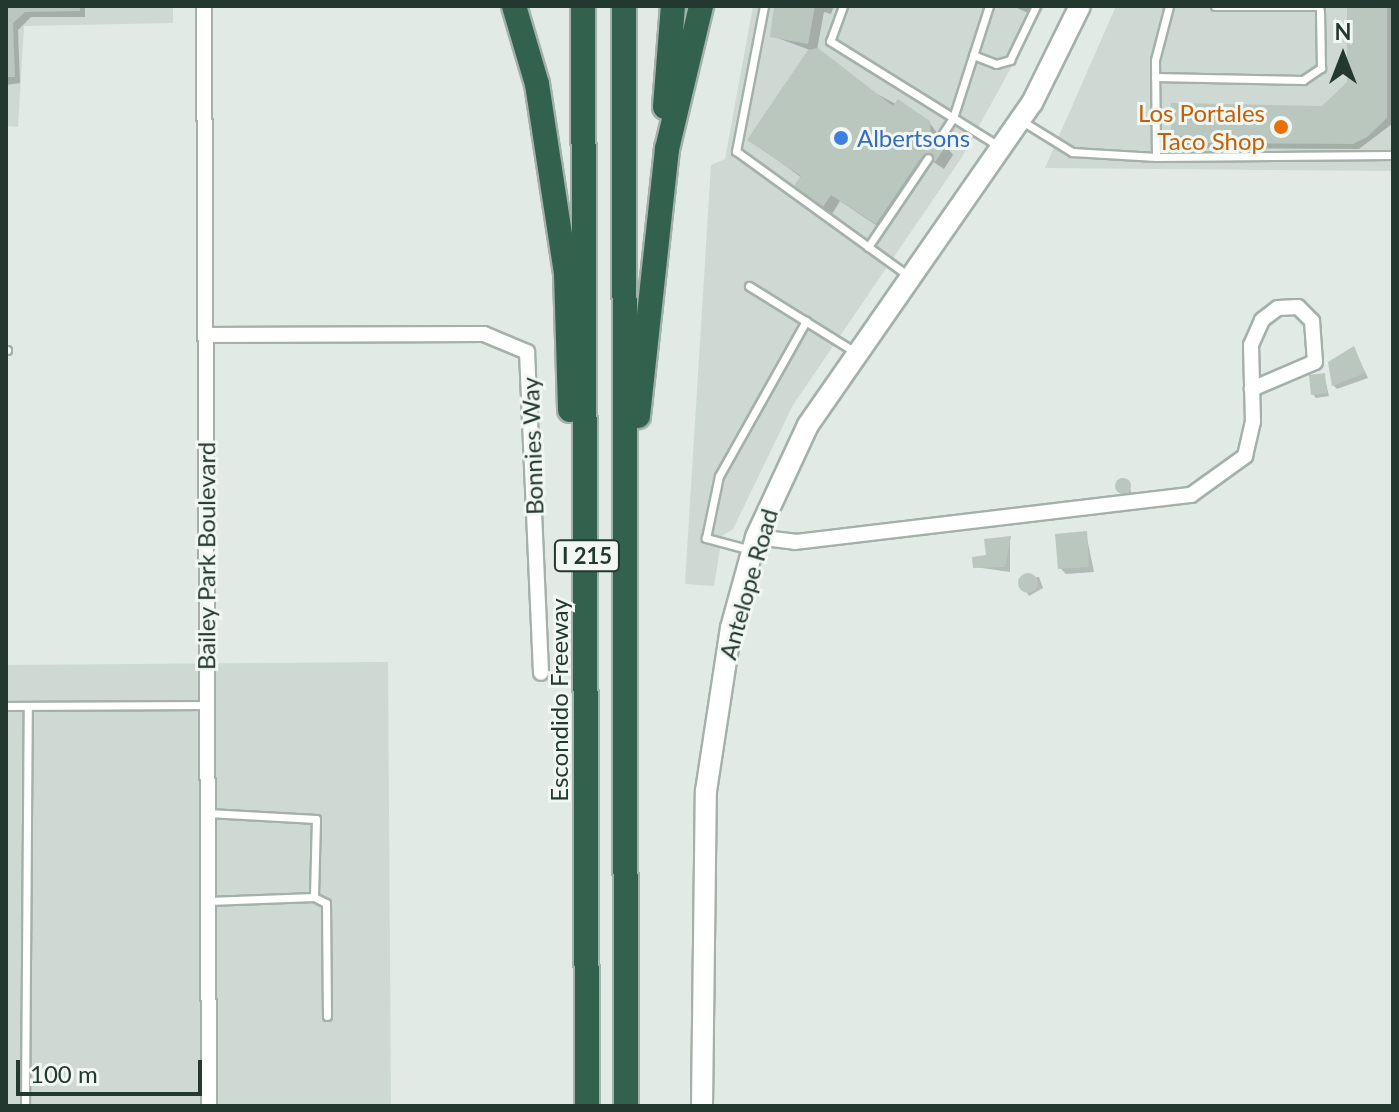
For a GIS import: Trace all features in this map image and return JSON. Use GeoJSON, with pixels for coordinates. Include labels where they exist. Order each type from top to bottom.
{"type":"FeatureCollection","features":[{"type":"Feature","properties":{"kind":"highway"},"geometry":{"type":"LineString","coordinates":[[514,6],[537,84],[566,273],[571,442],[587,532]]}},
{"type":"Feature","properties":{"kind":"highway"},"geometry":{"type":"LineString","coordinates":[[569,6],[570,65],[583,98]]}},
{"type":"Feature","properties":{"kind":"highway","name":"Escondido Freeway"},"geometry":{"type":"LineString","coordinates":[[583,6],[587,1106]]}},
{"type":"Feature","properties":{"kind":"highway","name":"I 215"},"geometry":{"type":"LineString","coordinates":[[624,6],[626,1106]]}},
{"type":"Feature","properties":{"kind":"highway"},"geometry":{"type":"LineString","coordinates":[[626,533],[667,149],[673,6]]}},
{"type":"Feature","properties":{"kind":"highway"},"geometry":{"type":"LineString","coordinates":[[667,149],[701,6]]}},
{"type":"Feature","properties":{"kind":"main road","name":"Antelope Road"},"geometry":{"type":"LineString","coordinates":[[702,1106],[706,791],[731,628],[755,544],[786,465],[855,352],[1020,120],[1080,6]]}},
{"type":"Feature","properties":{"kind":"street","name":"Bailey Park Boulevard"},"geometry":{"type":"LineString","coordinates":[[204,6],[209,1106]]}},
{"type":"Feature","properties":{"kind":"street"},"geometry":{"type":"LineString","coordinates":[[755,544],[795,542],[1191,495],[1245,456],[1252,389],[1251,345],[1262,320],[1278,308],[1298,307],[1312,321],[1315,362],[1252,389]]}},
{"type":"Feature","properties":{"kind":"street","name":"Bonnies Way"},"geometry":{"type":"LineString","coordinates":[[205,335],[484,334],[527,352],[541,673]]}},
{"type":"Feature","properties":{"kind":"lane"},"geometry":{"type":"LineString","coordinates":[[764,6],[736,151],[909,276]]}},
{"type":"Feature","properties":{"kind":"lane"},"geometry":{"type":"LineString","coordinates":[[843,6],[830,41],[1000,148]]}},
{"type":"Feature","properties":{"kind":"lane"},"geometry":{"type":"LineString","coordinates":[[938,141],[953,118],[989,6]]}},
{"type":"Feature","properties":{"kind":"lane"},"geometry":{"type":"LineString","coordinates":[[973,55],[996,64],[1010,60],[1036,6]]}},
{"type":"Feature","properties":{"kind":"lane"},"geometry":{"type":"LineString","coordinates":[[1156,157],[1155,77],[1169,6]]}},
{"type":"Feature","properties":{"kind":"lane"},"geometry":{"type":"LineString","coordinates":[[1155,77],[1303,80],[1321,68],[1320,8],[1215,6]]}},
{"type":"Feature","properties":{"kind":"lane"},"geometry":{"type":"LineString","coordinates":[[1020,120],[1072,152],[1156,157],[1393,155]]}},
{"type":"Feature","properties":{"kind":"lane"},"geometry":{"type":"LineString","coordinates":[[868,247],[928,158]]}},
{"type":"Feature","properties":{"kind":"lane"},"geometry":{"type":"LineString","coordinates":[[749,286],[855,352]]}},
{"type":"Feature","properties":{"kind":"lane"},"geometry":{"type":"LineString","coordinates":[[755,544],[706,538],[719,476],[806,321]]}},
{"type":"Feature","properties":{"kind":"lane"},"geometry":{"type":"LineString","coordinates":[[6,706],[207,705]]}},
{"type":"Feature","properties":{"kind":"lane"},"geometry":{"type":"LineString","coordinates":[[25,1106],[28,706]]}},
{"type":"Feature","properties":{"kind":"lane"},"geometry":{"type":"LineString","coordinates":[[208,813],[316,819],[314,897]]}},
{"type":"Feature","properties":{"kind":"lane"},"geometry":{"type":"LineString","coordinates":[[208,901],[314,897],[326,903],[327,1016]]}},
{"type":"Feature","properties":{"kind":"shaded area"},"geometry":{"type":"Polygon","coordinates":[[[6,6],[173,6],[173,23],[24,26],[18,127],[6,126],[6,6]]]}},
{"type":"Feature","properties":{"kind":"shaded area"},"geometry":{"type":"Polygon","coordinates":[[[753,6],[1045,6],[962,157],[793,405],[733,529],[722,536],[714,586],[685,584],[711,165],[725,159],[753,6]]]}},
{"type":"Feature","properties":{"kind":"shaded area"},"geometry":{"type":"Polygon","coordinates":[[[1116,6],[1393,6],[1393,171],[1045,168],[1116,6]]]}},
{"type":"Feature","properties":{"kind":"shaded area"},"geometry":{"type":"Polygon","coordinates":[[[388,662],[391,1106],[6,1106],[6,665],[388,662]]]}},
{"type":"Feature","properties":{"kind":"building"},"geometry":{"type":"Polygon","coordinates":[[[6,6],[80,6],[80,11],[25,12],[13,23],[15,77],[6,77],[6,6]]]}},
{"type":"Feature","properties":{"kind":"building"},"geometry":{"type":"Polygon","coordinates":[[[774,6],[815,6],[808,44],[770,37],[774,6]]]}},
{"type":"Feature","properties":{"kind":"building"},"geometry":{"type":"Polygon","coordinates":[[[1347,6],[1387,6],[1387,118],[1367,137],[1353,144],[1184,143],[1184,136],[1171,136],[1171,103],[1322,106],[1347,82],[1347,6]]]}},
{"type":"Feature","properties":{"kind":"building","name":"Albertsons"},"geometry":{"type":"Polygon","coordinates":[[[818,48],[893,106],[898,99],[930,121],[931,136],[946,146],[935,162],[923,155],[876,224],[831,195],[823,207],[793,187],[801,176],[747,140],[808,50],[818,48]]]}},
{"type":"Feature","properties":{"kind":"building"},"geometry":{"type":"Polygon","coordinates":[[[1354,346],[1365,373],[1332,386],[1328,362],[1354,346]]]}},
{"type":"Feature","properties":{"kind":"building"},"geometry":{"type":"Polygon","coordinates":[[[1325,373],[1327,393],[1311,395],[1309,375],[1325,373]]]}},
{"type":"Feature","properties":{"kind":"building"},"geometry":{"type":"Polygon","coordinates":[[[1123,478],[1129,480],[1129,492],[1123,494],[1117,492],[1115,486],[1117,480],[1123,478]]]}},
{"type":"Feature","properties":{"kind":"building"},"geometry":{"type":"Polygon","coordinates":[[[1087,531],[1089,567],[1058,569],[1055,534],[1087,531]]]}},
{"type":"Feature","properties":{"kind":"building"},"geometry":{"type":"Polygon","coordinates":[[[1011,536],[1005,567],[973,568],[972,557],[986,555],[984,539],[1011,536]]]}},
{"type":"Feature","properties":{"kind":"building"},"geometry":{"type":"Polygon","coordinates":[[[1028,573],[1035,576],[1038,583],[1035,590],[1028,593],[1021,590],[1018,583],[1021,576],[1028,573]]]}},
{"type":"Feature","properties":{"kind":"place","name":"Los Portales Taco Shop"},"geometry":{"type":"Point","coordinates":[1281,127]}},
{"type":"Feature","properties":{"kind":"place","name":"Albertsons"},"geometry":{"type":"Point","coordinates":[841,138]}}]}
